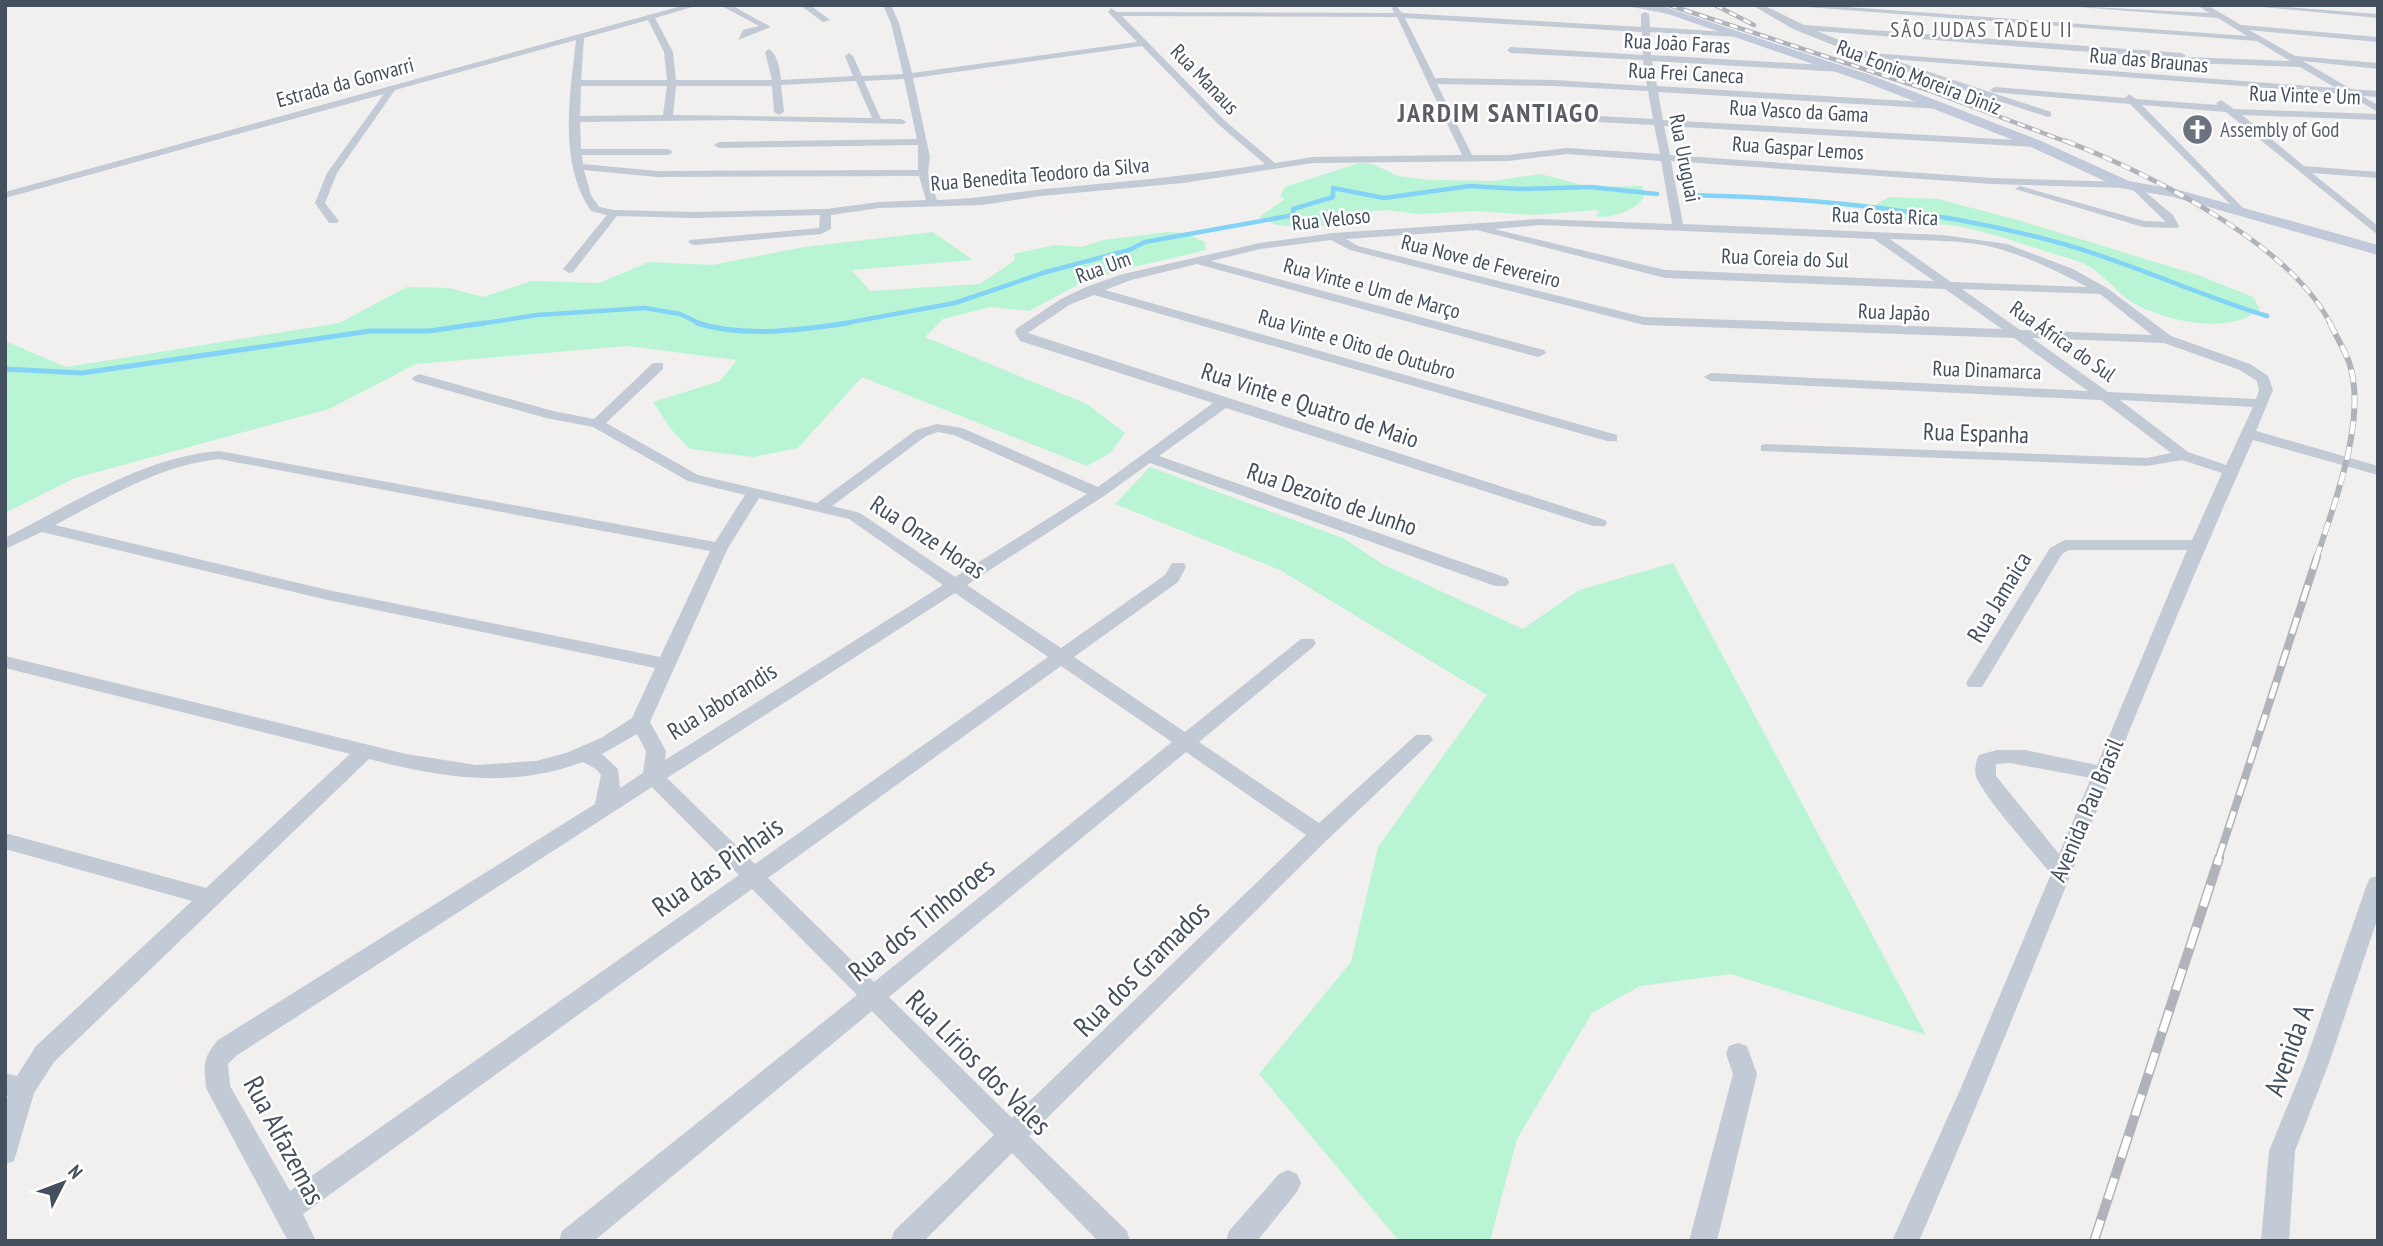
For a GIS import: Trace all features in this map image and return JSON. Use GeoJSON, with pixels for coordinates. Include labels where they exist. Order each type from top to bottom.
{"type":"FeatureCollection","features":[{"type":"Feature","properties":{"kind":"main road","name":"Rua Eonio Moreira Diniz"},"geometry":{"type":"LineString","coordinates":[[1646,10],[1669,12],[1712,31],[1739,35],[1810,64],[1842,69],[2036,144],[2131,186],[2174,193],[2378,250]]}},
{"type":"Feature","properties":{"kind":"street","name":"Estrada da Gonvarri"},"geometry":{"type":"LineString","coordinates":[[5,195],[695,5]]}},
{"type":"Feature","properties":{"kind":"street"},"geometry":{"type":"LineString","coordinates":[[723,5],[768,27],[746,32],[741,38]]}},
{"type":"Feature","properties":{"kind":"street"},"geometry":{"type":"LineString","coordinates":[[804,5],[825,20]]}},
{"type":"Feature","properties":{"kind":"street"},"geometry":{"type":"LineString","coordinates":[[887,5],[895,23],[922,142],[923,173],[933,204]]}},
{"type":"Feature","properties":{"kind":"street","name":"Rua Manaus"},"geometry":{"type":"LineString","coordinates":[[1106,5],[1221,122],[1272,165]]}},
{"type":"Feature","properties":{"kind":"street"},"geometry":{"type":"LineString","coordinates":[[1628,5],[1646,10]]}},
{"type":"Feature","properties":{"kind":"street"},"geometry":{"type":"LineString","coordinates":[[1756,5],[1796,27],[1866,55],[2048,114],[2032,84]]}},
{"type":"Feature","properties":{"kind":"street"},"geometry":{"type":"LineString","coordinates":[[1784,5],[1881,9],[2259,39]]}},
{"type":"Feature","properties":{"kind":"street"},"geometry":{"type":"LineString","coordinates":[[2057,5],[2220,16]]}},
{"type":"Feature","properties":{"kind":"street"},"geometry":{"type":"LineString","coordinates":[[2201,5],[2378,109]]}},
{"type":"Feature","properties":{"kind":"street"},"geometry":{"type":"LineString","coordinates":[[2263,5],[2378,16]]}},
{"type":"Feature","properties":{"kind":"street"},"geometry":{"type":"LineString","coordinates":[[1881,9],[1913,59]]}},
{"type":"Feature","properties":{"kind":"street"},"geometry":{"type":"LineString","coordinates":[[1397,10],[1469,159]]}},
{"type":"Feature","properties":{"kind":"street"},"geometry":{"type":"LineString","coordinates":[[1115,14],[1397,10],[1645,32],[1712,31]]}},
{"type":"Feature","properties":{"kind":"street","name":"Rua Uruguai"},"geometry":{"type":"LineString","coordinates":[[1646,10],[1647,59],[1678,227]]}},
{"type":"Feature","properties":{"kind":"street"},"geometry":{"type":"LineString","coordinates":[[650,17],[670,49],[673,85],[668,116]]}},
{"type":"Feature","properties":{"kind":"street"},"geometry":{"type":"LineString","coordinates":[[2237,26],[2378,40]]}},
{"type":"Feature","properties":{"kind":"street"},"geometry":{"type":"LineString","coordinates":[[1796,27],[2185,58],[2302,64]]}},
{"type":"Feature","properties":{"kind":"street"},"geometry":{"type":"LineString","coordinates":[[2157,32],[2165,40]]}},
{"type":"Feature","properties":{"kind":"street"},"geometry":{"type":"LineString","coordinates":[[569,269],[614,213],[595,209],[590,203],[580,167],[573,119],[580,38]]}},
{"type":"Feature","properties":{"kind":"street"},"geometry":{"type":"LineString","coordinates":[[577,83],[776,83],[907,76],[1021,58],[1146,43]]}},
{"type":"Feature","properties":{"kind":"street"},"geometry":{"type":"LineString","coordinates":[[2174,48],[2214,83]]}},
{"type":"Feature","properties":{"kind":"street","name":"Rua João Faras"},"geometry":{"type":"LineString","coordinates":[[1511,50],[1647,59],[1810,64]]}},
{"type":"Feature","properties":{"kind":"street"},"geometry":{"type":"LineString","coordinates":[[769,52],[775,66],[779,112]]}},
{"type":"Feature","properties":{"kind":"street","name":"Rua das Braunas"},"geometry":{"type":"LineString","coordinates":[[1866,55],[2378,94]]}},
{"type":"Feature","properties":{"kind":"street"},"geometry":{"type":"LineString","coordinates":[[849,56],[878,122]]}},
{"type":"Feature","properties":{"kind":"street"},"geometry":{"type":"LineString","coordinates":[[2291,57],[2378,66]]}},
{"type":"Feature","properties":{"kind":"street"},"geometry":{"type":"LineString","coordinates":[[2018,66],[2025,75]]}},
{"type":"Feature","properties":{"kind":"street"},"geometry":{"type":"LineString","coordinates":[[2112,73],[2132,101],[2239,210]]}},
{"type":"Feature","properties":{"kind":"street"},"geometry":{"type":"LineString","coordinates":[[2192,79],[2378,232]]}},
{"type":"Feature","properties":{"kind":"street","name":"Rua Frei Caneca"},"geometry":{"type":"LineString","coordinates":[[1429,81],[1654,89],[1940,106]]}},
{"type":"Feature","properties":{"kind":"street"},"geometry":{"type":"LineString","coordinates":[[333,221],[320,202],[332,173],[393,87]]}},
{"type":"Feature","properties":{"kind":"street","name":"Rua Vinte e Um"},"geometry":{"type":"LineString","coordinates":[[1964,87],[2230,110],[2378,117]]}},
{"type":"Feature","properties":{"kind":"street"},"geometry":{"type":"LineString","coordinates":[[573,119],[668,116],[901,122]]}},
{"type":"Feature","properties":{"kind":"street","name":"Rua Vasco da Gama"},"geometry":{"type":"LineString","coordinates":[[1560,117],[2036,144]]}},
{"type":"Feature","properties":{"kind":"street"},"geometry":{"type":"LineString","coordinates":[[719,145],[922,142]]}},
{"type":"Feature","properties":{"kind":"street","name":"Rua Gaspar Lemos"},"geometry":{"type":"LineString","coordinates":[[1469,159],[1567,151],[1993,181],[2131,186]]}},
{"type":"Feature","properties":{"kind":"street"},"geometry":{"type":"LineString","coordinates":[[578,152],[668,152]]}},
{"type":"Feature","properties":{"kind":"street","name":"Rua Benedita Teodoro da Silva"},"geometry":{"type":"LineString","coordinates":[[614,213],[706,215],[826,212],[879,205],[933,204],[1183,180],[1272,165],[1361,158],[1469,159]]}},
{"type":"Feature","properties":{"kind":"street"},"geometry":{"type":"LineString","coordinates":[[580,167],[657,174],[923,173]]}},
{"type":"Feature","properties":{"kind":"street"},"geometry":{"type":"LineString","coordinates":[[2303,169],[2378,175]]}},
{"type":"Feature","properties":{"kind":"street"},"geometry":{"type":"LineString","coordinates":[[1993,181],[2143,224],[2173,226],[2169,217],[2131,186]]}},
{"type":"Feature","properties":{"kind":"street"},"geometry":{"type":"LineString","coordinates":[[694,242],[823,231],[826,212]]}},
{"type":"Feature","properties":{"kind":"street","name":"Rua Costa Rica"},"geometry":{"type":"LineString","coordinates":[[1471,226],[1540,222],[1678,227],[1963,239],[2003,246],[2043,260],[2103,291],[2166,339],[2236,363],[2263,379]]}},
{"type":"Feature","properties":{"kind":"street","name":"Rua Veloso"},"geometry":{"type":"LineString","coordinates":[[1195,260],[1260,246],[1334,236],[1471,226]]}},
{"type":"Feature","properties":{"kind":"street","name":"Rua Coreia do Sul"},"geometry":{"type":"LineString","coordinates":[[1471,226],[1502,236],[1665,274],[2103,291]]}},
{"type":"Feature","properties":{"kind":"street","name":"Rua Nove de Fevereiro"},"geometry":{"type":"LineString","coordinates":[[1334,236],[1354,248],[1621,316]]}},
{"type":"Feature","properties":{"kind":"street","name":"Rua África do Sul"},"geometry":{"type":"LineString","coordinates":[[1878,236],[2105,396],[2183,455],[2230,471]]}},
{"type":"Feature","properties":{"kind":"street","name":"Rua Um"},"geometry":{"type":"LineString","coordinates":[[1030,324],[1090,290],[1195,260]]}},
{"type":"Feature","properties":{"kind":"street","name":"Rua Vinte e Um de Março"},"geometry":{"type":"LineString","coordinates":[[1195,260],[1539,353]]}},
{"type":"Feature","properties":{"kind":"street","name":"Rua Vinte e Oito de Outubro"},"geometry":{"type":"LineString","coordinates":[[1090,290],[1612,438]]}},
{"type":"Feature","properties":{"kind":"street","name":"Rua Japão"},"geometry":{"type":"LineString","coordinates":[[1621,316],[1678,324],[2166,339]]}},
{"type":"Feature","properties":{"kind":"street","name":"Rua Vinte e Quatro de Maio"},"geometry":{"type":"LineString","coordinates":[[1030,324],[1021,332],[1026,338],[1600,523]]}},
{"type":"Feature","properties":{"kind":"street"},"geometry":{"type":"LineString","coordinates":[[597,424],[657,366]]}},
{"type":"Feature","properties":{"kind":"street","name":"Rua Dinamarca"},"geometry":{"type":"LineString","coordinates":[[1712,377],[2262,403]]}},
{"type":"Feature","properties":{"kind":"street","name":"Rua Onze Horas"},"geometry":{"type":"LineString","coordinates":[[419,378],[551,415],[597,424],[692,478],[821,507],[864,522],[1320,834]]}},
{"type":"Feature","properties":{"kind":"street","name":"Avenida Pau Brasil"},"geometry":{"type":"LineString","coordinates":[[1905,1241],[1972,1090],[2245,433],[2262,403],[2266,390],[2263,379]]}},
{"type":"Feature","properties":{"kind":"street","name":"Rua Jaborandis"},"geometry":{"type":"LineString","coordinates":[[242,1037],[957,585],[1099,493],[1224,402]]}},
{"type":"Feature","properties":{"kind":"street"},"geometry":{"type":"LineString","coordinates":[[821,507],[921,433],[937,428],[957,431],[1099,493]]}},
{"type":"Feature","properties":{"kind":"street"},"geometry":{"type":"LineString","coordinates":[[2245,433],[2378,471]]}},
{"type":"Feature","properties":{"kind":"street","name":"Rua Espanha"},"geometry":{"type":"LineString","coordinates":[[1766,448],[2147,463],[2183,455]]}},
{"type":"Feature","properties":{"kind":"street"},"geometry":{"type":"LineString","coordinates":[[5,544],[139,476],[196,457],[219,455],[720,548]]}},
{"type":"Feature","properties":{"kind":"street","name":"Rua Dezoito de Junho"},"geometry":{"type":"LineString","coordinates":[[1149,458],[1501,582]]}},
{"type":"Feature","properties":{"kind":"street"},"geometry":{"type":"LineString","coordinates":[[5,662],[365,751],[458,770],[497,773],[585,755],[613,742],[640,722],[663,664],[720,548],[755,492]]}},
{"type":"Feature","properties":{"kind":"street"},"geometry":{"type":"LineString","coordinates":[[39,526],[328,595],[663,664]]}},
{"type":"Feature","properties":{"kind":"street","name":"Rua Jamaica"},"geometry":{"type":"LineString","coordinates":[[1975,683],[2056,551],[2065,545],[2198,545]]}},
{"type":"Feature","properties":{"kind":"street","name":"Rua das Pinhais"},"geometry":{"type":"LineString","coordinates":[[286,1210],[1172,578],[1178,567]]}},
{"type":"Feature","properties":{"kind":"street","name":"Rua dos Tinhoroes"},"geometry":{"type":"LineString","coordinates":[[572,1241],[1307,643]]}},
{"type":"Feature","properties":{"kind":"street"},"geometry":{"type":"LineString","coordinates":[[640,722],[656,751],[653,776]]}},
{"type":"Feature","properties":{"kind":"street","name":"Rua dos Gramados"},"geometry":{"type":"LineString","coordinates":[[904,1241],[1320,834],[1423,740]]}},
{"type":"Feature","properties":{"kind":"street"},"geometry":{"type":"LineString","coordinates":[[5,1152],[14,1087],[63,1035],[365,751]]}},
{"type":"Feature","properties":{"kind":"street"},"geometry":{"type":"LineString","coordinates":[[2061,871],[1992,786],[1986,776],[1986,760],[1998,754],[2020,756],[2102,773]]}},
{"type":"Feature","properties":{"kind":"street"},"geometry":{"type":"LineString","coordinates":[[585,755],[600,760],[611,773],[612,786],[603,808]]}},
{"type":"Feature","properties":{"kind":"street","name":"Rua Lírios dos Vales"},"geometry":{"type":"LineString","coordinates":[[653,776],[1116,1241]]}},
{"type":"Feature","properties":{"kind":"street"},"geometry":{"type":"LineString","coordinates":[[5,841],[211,898]]}},
{"type":"Feature","properties":{"kind":"street","name":"Avenida A"},"geometry":{"type":"LineString","coordinates":[[2276,1240],[2282,1151],[2317,1063],[2378,884]]}},
{"type":"Feature","properties":{"kind":"street","name":"Rua Alfazemas"},"geometry":{"type":"LineString","coordinates":[[242,1037],[216,1062],[218,1088],[303,1241]]}},
{"type":"Feature","properties":{"kind":"street"},"geometry":{"type":"LineString","coordinates":[[1703,1241],[1745,1074],[1738,1054]]}},
{"type":"Feature","properties":{"kind":"street"},"geometry":{"type":"LineString","coordinates":[[1239,1241],[1287,1183]]}},
{"type":"Feature","properties":{"kind":"green space"},"geometry":{"type":"Polygon","coordinates":[[[1359,163],[1373,164],[1398,176],[1429,180],[1493,181],[1540,174],[1591,187],[1642,186],[1645,195],[1631,209],[1601,217],[1595,216],[1600,212],[1596,210],[1533,215],[1476,211],[1419,214],[1386,210],[1364,212],[1314,229],[1277,225],[1259,217],[1285,199],[1280,196],[1285,187],[1359,163]]]}},
{"type":"Feature","properties":{"kind":"green space"},"geometry":{"type":"Polygon","coordinates":[[[1889,197],[1938,199],[2021,221],[2198,275],[2253,297],[2260,309],[2248,317],[2217,324],[2168,317],[2133,303],[2093,269],[2077,261],[1973,229],[1894,217],[1877,204],[1889,197]]]}},
{"type":"Feature","properties":{"kind":"green space"},"geometry":{"type":"Polygon","coordinates":[[[933,232],[973,260],[852,270],[870,291],[980,284],[1015,260],[1014,254],[1055,245],[1081,247],[1104,240],[1168,232],[1185,233],[1205,242],[1206,250],[1083,282],[1029,311],[990,307],[943,319],[925,337],[1087,404],[1125,433],[1110,453],[1087,466],[862,377],[798,448],[753,457],[690,449],[671,429],[653,402],[720,381],[737,360],[627,346],[416,364],[329,409],[75,478],[5,513],[5,341],[66,367],[339,323],[407,287],[449,288],[483,297],[531,281],[599,283],[649,262],[712,265],[804,247],[933,232]]]}},
{"type":"Feature","properties":{"kind":"green space"},"geometry":{"type":"Polygon","coordinates":[[[1150,467],[1343,538],[1382,564],[1523,629],[1579,590],[1673,563],[1926,1035],[1731,974],[1640,986],[1592,1013],[1517,1139],[1490,1241],[1399,1241],[1259,1074],[1351,962],[1378,847],[1487,695],[1280,570],[1115,504],[1150,467]]]}},
{"type":"Feature","properties":{"kind":"waterway"},"geometry":{"type":"LineString","coordinates":[[841,324],[955,303],[1046,272],[1129,250],[1145,242],[1294,215],[1293,209],[1333,197],[1333,188],[1384,198],[1470,186],[1520,189],[1590,187],[1657,194]]}},
{"type":"Feature","properties":{"kind":"waterway"},"geometry":{"type":"LineString","coordinates":[[1690,195],[1833,203],[1974,223],[2067,245],[2267,316]]}},
{"type":"Feature","properties":{"kind":"waterway"},"geometry":{"type":"LineString","coordinates":[[472,325],[537,315],[645,308],[680,314],[701,324]]}},
{"type":"Feature","properties":{"kind":"waterway"},"geometry":{"type":"LineString","coordinates":[[5,369],[82,373],[370,331],[429,331],[484,323]]}},
{"type":"Feature","properties":{"kind":"waterway"},"geometry":{"type":"LineString","coordinates":[[697,323],[701,324]]}},
{"type":"Feature","properties":{"kind":"waterway"},"geometry":{"type":"LineString","coordinates":[[841,324],[848,323]]}},
{"type":"Feature","properties":{"kind":"waterway"},"geometry":{"type":"LineString","coordinates":[[701,324],[753,331],[792,330],[841,324]]}},
{"type":"Feature","properties":{"kind":"waterway"},"geometry":{"type":"LineString","coordinates":[[835,325],[841,324]]}},
{"type":"Feature","properties":{"kind":"railway"},"geometry":{"type":"LineString","coordinates":[[1669,5],[1928,90],[2070,143]]}},
{"type":"Feature","properties":{"kind":"railway"},"geometry":{"type":"LineString","coordinates":[[1715,5],[1754,25]]}},
{"type":"Feature","properties":{"kind":"railway"},"geometry":{"type":"LineString","coordinates":[[2066,141],[2175,192],[2251,239],[2284,266],[2311,295],[2331,325]]}},
{"type":"Feature","properties":{"kind":"railway"},"geometry":{"type":"LineString","coordinates":[[2316,559],[2346,461],[2354,409],[2354,384],[2349,362],[2331,325]]}},
{"type":"Feature","properties":{"kind":"railway"},"geometry":{"type":"LineString","coordinates":[[2218,860],[2317,557]]}},
{"type":"Feature","properties":{"kind":"railway"},"geometry":{"type":"LineString","coordinates":[[2094,1241],[2219,858]]}},
{"type":"Feature","properties":{"kind":"place","name":"Assembly of God"},"geometry":{"type":"Point","coordinates":[2197,129]}},
{"type":"Feature","properties":{"kind":"district","name":"SÃO JUDAS TADEU II"},"geometry":{"type":"Point","coordinates":[1982,29]}},
{"type":"Feature","properties":{"kind":"district","name":"JARDIM SANTIAGO"},"geometry":{"type":"Point","coordinates":[1499,112]}}]}
